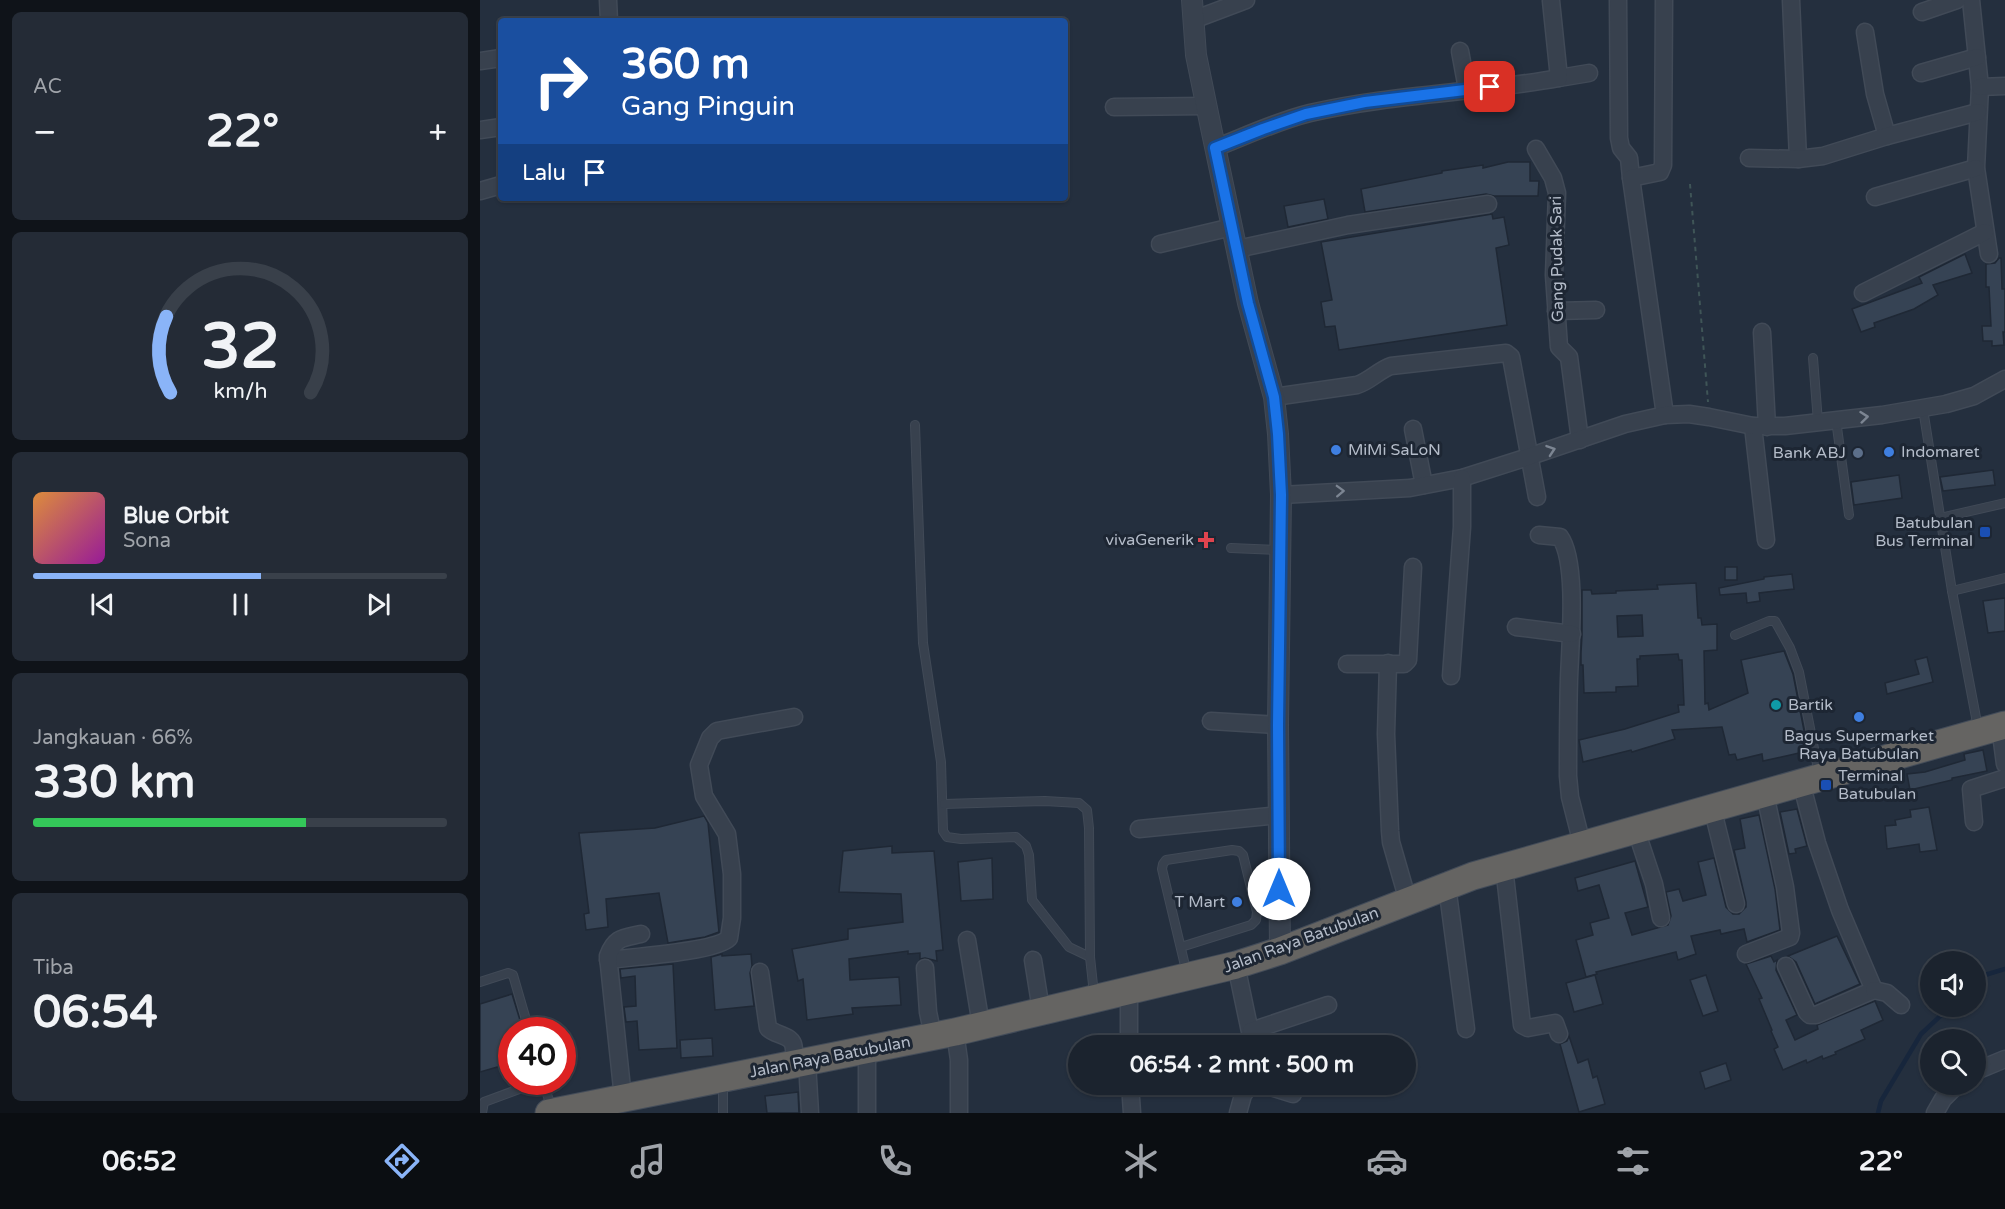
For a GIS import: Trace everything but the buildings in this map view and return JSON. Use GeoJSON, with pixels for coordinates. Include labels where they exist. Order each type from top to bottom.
{"type":"FeatureCollection","features":[{"type":"Feature","properties":{"kind":"highway","name":"Jalan Raya Batubulan"},"geometry":{"type":"LineString","coordinates":[[551,1113],[956,1031],[1236,965],[1280,951],[1447,886],[1504,867],[1995,727]]}},
{"type":"Feature","properties":{"kind":"street"},"geometry":{"type":"LineString","coordinates":[[608,0],[609,18]]}},
{"type":"Feature","properties":{"kind":"street"},"geometry":{"type":"LineString","coordinates":[[1245,0],[1192,10],[1196,55],[1206,106],[1248,303],[1274,397],[1281,495],[1278,725],[1280,951]]}},
{"type":"Feature","properties":{"kind":"street"},"geometry":{"type":"LineString","coordinates":[[1618,0],[1618,138],[1621,148],[1629,158],[1665,415]]}},
{"type":"Feature","properties":{"kind":"street"},"geometry":{"type":"LineString","coordinates":[[1631,178],[1660,172],[1663,165],[1664,0]]}},
{"type":"Feature","properties":{"kind":"street"},"geometry":{"type":"LineString","coordinates":[[1791,0],[1798,159]]}},
{"type":"Feature","properties":{"kind":"street"},"geometry":{"type":"LineString","coordinates":[[1922,12],[1957,0]]}},
{"type":"Feature","properties":{"kind":"street"},"geometry":{"type":"LineString","coordinates":[[1971,0],[1980,87],[1976,168],[1989,254]]}},
{"type":"Feature","properties":{"kind":"street"},"geometry":{"type":"LineString","coordinates":[[1551,1],[1559,78]]}},
{"type":"Feature","properties":{"kind":"street"},"geometry":{"type":"LineString","coordinates":[[1865,32],[1875,94],[1887,136]]}},
{"type":"Feature","properties":{"kind":"street"},"geometry":{"type":"LineString","coordinates":[[1460,51],[1467,89]]}},
{"type":"Feature","properties":{"kind":"street"},"geometry":{"type":"LineString","coordinates":[[1922,73],[1977,57]]}},
{"type":"Feature","properties":{"kind":"street"},"geometry":{"type":"LineString","coordinates":[[480,61],[498,58]]}},
{"type":"Feature","properties":{"kind":"street"},"geometry":{"type":"LineString","coordinates":[[1215,148],[1306,114],[1347,105],[1467,89],[1514,86],[1589,73]]}},
{"type":"Feature","properties":{"kind":"street"},"geometry":{"type":"LineString","coordinates":[[1980,87],[2005,86]]}},
{"type":"Feature","properties":{"kind":"street"},"geometry":{"type":"LineString","coordinates":[[1114,107],[1206,106]]}},
{"type":"Feature","properties":{"kind":"street"},"geometry":{"type":"LineString","coordinates":[[1749,158],[1798,159],[1823,156],[1978,112]]}},
{"type":"Feature","properties":{"kind":"street"},"geometry":{"type":"LineString","coordinates":[[480,130],[498,127]]}},
{"type":"Feature","properties":{"kind":"street","name":"Gang Pudak Sari"},"geometry":{"type":"LineString","coordinates":[[1536,149],[1553,178],[1557,193],[1554,275],[1559,346],[1569,357],[1580,440]]}},
{"type":"Feature","properties":{"kind":"street"},"geometry":{"type":"LineString","coordinates":[[1875,197],[1976,168]]}},
{"type":"Feature","properties":{"kind":"street"},"geometry":{"type":"LineString","coordinates":[[480,191],[498,186]]}},
{"type":"Feature","properties":{"kind":"street"},"geometry":{"type":"LineString","coordinates":[[1237,249],[1348,225],[1488,204]]}},
{"type":"Feature","properties":{"kind":"street"},"geometry":{"type":"LineString","coordinates":[[1160,243],[1232,227]]}},
{"type":"Feature","properties":{"kind":"street"},"geometry":{"type":"LineString","coordinates":[[1863,293],[1985,232]]}},
{"type":"Feature","properties":{"kind":"street"},"geometry":{"type":"LineString","coordinates":[[1556,311],[1596,310]]}},
{"type":"Feature","properties":{"kind":"street"},"geometry":{"type":"LineString","coordinates":[[1762,332],[1760,427],[1766,540]]}},
{"type":"Feature","properties":{"kind":"street"},"geometry":{"type":"LineString","coordinates":[[1274,397],[1357,385],[1383,368],[1391,366],[1506,353],[1510,357],[1537,497]]}},
{"type":"Feature","properties":{"kind":"street"},"geometry":{"type":"LineString","coordinates":[[1281,495],[1398,489],[1424,485],[1462,477],[1528,458],[1625,424],[1665,415],[1689,414],[1760,427],[1818,422],[1923,409],[1959,401],[1974,396],[2005,379]]}},
{"type":"Feature","properties":{"kind":"street"},"geometry":{"type":"LineString","coordinates":[[1413,429],[1424,485]]}},
{"type":"Feature","properties":{"kind":"street"},"geometry":{"type":"LineString","coordinates":[[1451,676],[1462,527],[1462,477]]}},
{"type":"Feature","properties":{"kind":"street"},"geometry":{"type":"LineString","coordinates":[[1539,535],[1560,537],[1564,542],[1572,592],[1568,776],[1570,797],[1582,844]]}},
{"type":"Feature","properties":{"kind":"street"},"geometry":{"type":"LineString","coordinates":[[1347,664],[1404,664],[1408,660],[1413,567]]}},
{"type":"Feature","properties":{"kind":"street"},"geometry":{"type":"LineString","coordinates":[[1516,627],[1572,634]]}},
{"type":"Feature","properties":{"kind":"street"},"geometry":{"type":"LineString","coordinates":[[1388,663],[1386,735],[1390,831],[1407,901]]}},
{"type":"Feature","properties":{"kind":"street"},"geometry":{"type":"LineString","coordinates":[[608,960],[699,949],[720,945],[729,938],[732,874],[727,834],[704,796],[699,765],[710,738],[717,731],[794,717]]}},
{"type":"Feature","properties":{"kind":"street"},"geometry":{"type":"LineString","coordinates":[[1211,721],[1278,725]]}},
{"type":"Feature","properties":{"kind":"street"},"geometry":{"type":"LineString","coordinates":[[1995,727],[2005,764]]}},
{"type":"Feature","properties":{"kind":"street"},"geometry":{"type":"LineString","coordinates":[[1974,822],[1971,789],[2005,778]]}},
{"type":"Feature","properties":{"kind":"street"},"geometry":{"type":"LineString","coordinates":[[1811,780],[1817,843],[1836,899],[1874,990]]}},
{"type":"Feature","properties":{"kind":"street"},"geometry":{"type":"LineString","coordinates":[[1746,954],[1790,937],[1791,933],[1785,887],[1765,794]]}},
{"type":"Feature","properties":{"kind":"street"},"geometry":{"type":"LineString","coordinates":[[1712,807],[1736,904]]}},
{"type":"Feature","properties":{"kind":"street"},"geometry":{"type":"LineString","coordinates":[[1139,829],[1279,815]]}},
{"type":"Feature","properties":{"kind":"street"},"geometry":{"type":"LineString","coordinates":[[1636,830],[1661,918]]}},
{"type":"Feature","properties":{"kind":"street"},"geometry":{"type":"LineString","coordinates":[[1504,867],[1522,1025],[1528,1028],[1555,1023],[1559,1034]]}},
{"type":"Feature","properties":{"kind":"street"},"geometry":{"type":"LineString","coordinates":[[1447,886],[1467,1029]]}},
{"type":"Feature","properties":{"kind":"street"},"geometry":{"type":"LineString","coordinates":[[623,1098],[608,960],[612,947],[619,939],[641,934]]}},
{"type":"Feature","properties":{"kind":"street"},"geometry":{"type":"LineString","coordinates":[[959,1113],[959,1060],[956,1031],[967,940]]}},
{"type":"Feature","properties":{"kind":"street"},"geometry":{"type":"LineString","coordinates":[[1033,960],[1041,1010]]}},
{"type":"Feature","properties":{"kind":"street"},"geometry":{"type":"LineString","coordinates":[[1236,965],[1251,1035]]}},
{"type":"Feature","properties":{"kind":"street"},"geometry":{"type":"LineString","coordinates":[[1786,966],[1810,1015],[1816,1015],[1874,990],[1887,993],[1901,1005]]}},
{"type":"Feature","properties":{"kind":"street"},"geometry":{"type":"LineString","coordinates":[[924,968],[928,1012],[956,1031]]}},
{"type":"Feature","properties":{"kind":"street"},"geometry":{"type":"LineString","coordinates":[[760,972],[768,1028],[789,1039],[792,1043],[801,1063],[810,1113]]}},
{"type":"Feature","properties":{"kind":"street"},"geometry":{"type":"LineString","coordinates":[[1129,991],[1130,1035]]}},
{"type":"Feature","properties":{"kind":"street"},"geometry":{"type":"LineString","coordinates":[[1259,1035],[1328,1005]]}},
{"type":"Feature","properties":{"kind":"street"},"geometry":{"type":"LineString","coordinates":[[867,1049],[867,1113]]}},
{"type":"Feature","properties":{"kind":"street"},"geometry":{"type":"LineString","coordinates":[[1986,1067],[2005,1059]]}},
{"type":"Feature","properties":{"kind":"street"},"geometry":{"type":"LineString","coordinates":[[1131,1095],[1132,1113]]}},
{"type":"Feature","properties":{"kind":"street"},"geometry":{"type":"LineString","coordinates":[[1238,1113],[1242,1095]]}},
{"type":"Feature","properties":{"kind":"street"},"geometry":{"type":"LineString","coordinates":[[1935,1113],[1947,1095]]}},
{"type":"Feature","properties":{"kind":"lane"},"geometry":{"type":"LineString","coordinates":[[1813,358],[1818,422]]}},
{"type":"Feature","properties":{"kind":"lane"},"geometry":{"type":"LineString","coordinates":[[1923,409],[1952,591],[1995,727]]}},
{"type":"Feature","properties":{"kind":"lane"},"geometry":{"type":"LineString","coordinates":[[1836,420],[1849,515]]}},
{"type":"Feature","properties":{"kind":"lane"},"geometry":{"type":"LineString","coordinates":[[915,425],[923,643],[941,762],[943,831],[947,837],[961,839],[1016,837],[1026,846],[1029,855],[1032,900],[1069,947],[1090,957]]}},
{"type":"Feature","properties":{"kind":"lane"},"geometry":{"type":"LineString","coordinates":[[1940,518],[2005,503]]}},
{"type":"Feature","properties":{"kind":"lane"},"geometry":{"type":"LineString","coordinates":[[1231,548],[1281,550]]}},
{"type":"Feature","properties":{"kind":"lane"},"geometry":{"type":"LineString","coordinates":[[1952,591],[2005,578]]}},
{"type":"Feature","properties":{"kind":"lane"},"geometry":{"type":"LineString","coordinates":[[1735,635],[1769,621],[1775,621],[1790,648],[1800,672],[1811,780]]}},
{"type":"Feature","properties":{"kind":"lane"},"geometry":{"type":"LineString","coordinates":[[944,804],[1045,801],[1079,803],[1087,810],[1090,957],[1095,998]]}},
{"type":"Feature","properties":{"kind":"lane"},"geometry":{"type":"LineString","coordinates":[[1181,947],[1251,925],[1256,920],[1257,912],[1243,855],[1239,851],[1232,850],[1166,860],[1163,864],[1162,869],[1187,977]]}},
{"type":"Feature","properties":{"kind":"lane"},"geometry":{"type":"LineString","coordinates":[[480,982],[508,973],[513,975],[525,1017]]}},
{"type":"Feature","properties":{"kind":"lane"},"geometry":{"type":"LineString","coordinates":[[723,1078],[723,1113]]}},
{"type":"Feature","properties":{"kind":"lane"},"geometry":{"type":"LineString","coordinates":[[482,1113],[484,1102],[503,1095]]}},
{"type":"Feature","properties":{"kind":"lane"},"geometry":{"type":"LineString","coordinates":[[546,1095],[551,1113]]}},
{"type":"Feature","properties":{"kind":"path"},"geometry":{"type":"LineString","coordinates":[[1690,184],[1709,417]]}},
{"type":"Feature","properties":{"kind":"waterway"},"geometry":{"type":"LineString","coordinates":[[1986,975],[2005,969]]}},
{"type":"Feature","properties":{"kind":"waterway"},"geometry":{"type":"LineString","coordinates":[[1878,1113],[1881,1101],[1921,1034],[1939,1017]]}},
{"type":"Feature","properties":{"kind":"place","name":"MiMi SaLoN"},"geometry":{"type":"Point","coordinates":[1336,450]}},
{"type":"Feature","properties":{"kind":"place","name":"Indomaret"},"geometry":{"type":"Point","coordinates":[1889,452]}},
{"type":"Feature","properties":{"kind":"place","name":"Bank ABJ"},"geometry":{"type":"Point","coordinates":[1858,453]}},
{"type":"Feature","properties":{"kind":"place","name":"Batubulan Bus Terminal"},"geometry":{"type":"Point","coordinates":[1985,532]}},
{"type":"Feature","properties":{"kind":"place","name":"vivaGenerik"},"geometry":{"type":"Point","coordinates":[1206,540]}},
{"type":"Feature","properties":{"kind":"place","name":"Bartik"},"geometry":{"type":"Point","coordinates":[1776,705]}},
{"type":"Feature","properties":{"kind":"place","name":"Bagus Supermarket Raya Batubulan"},"geometry":{"type":"Point","coordinates":[1859,717]}},
{"type":"Feature","properties":{"kind":"place","name":"Terminal Batubulan"},"geometry":{"type":"Point","coordinates":[1826,785]}},
{"type":"Feature","properties":{"kind":"place","name":"T Mart"},"geometry":{"type":"Point","coordinates":[1237,902]}},
{"type":"Feature","properties":{"kind":"route"},"geometry":{"type":"LineString","coordinates":[[1279,889],[1278,725],[1281,495],[1278,434],[1274,397],[1248,303],[1215,148],[1306,114],[1365,102],[1490,87]]}}]}
